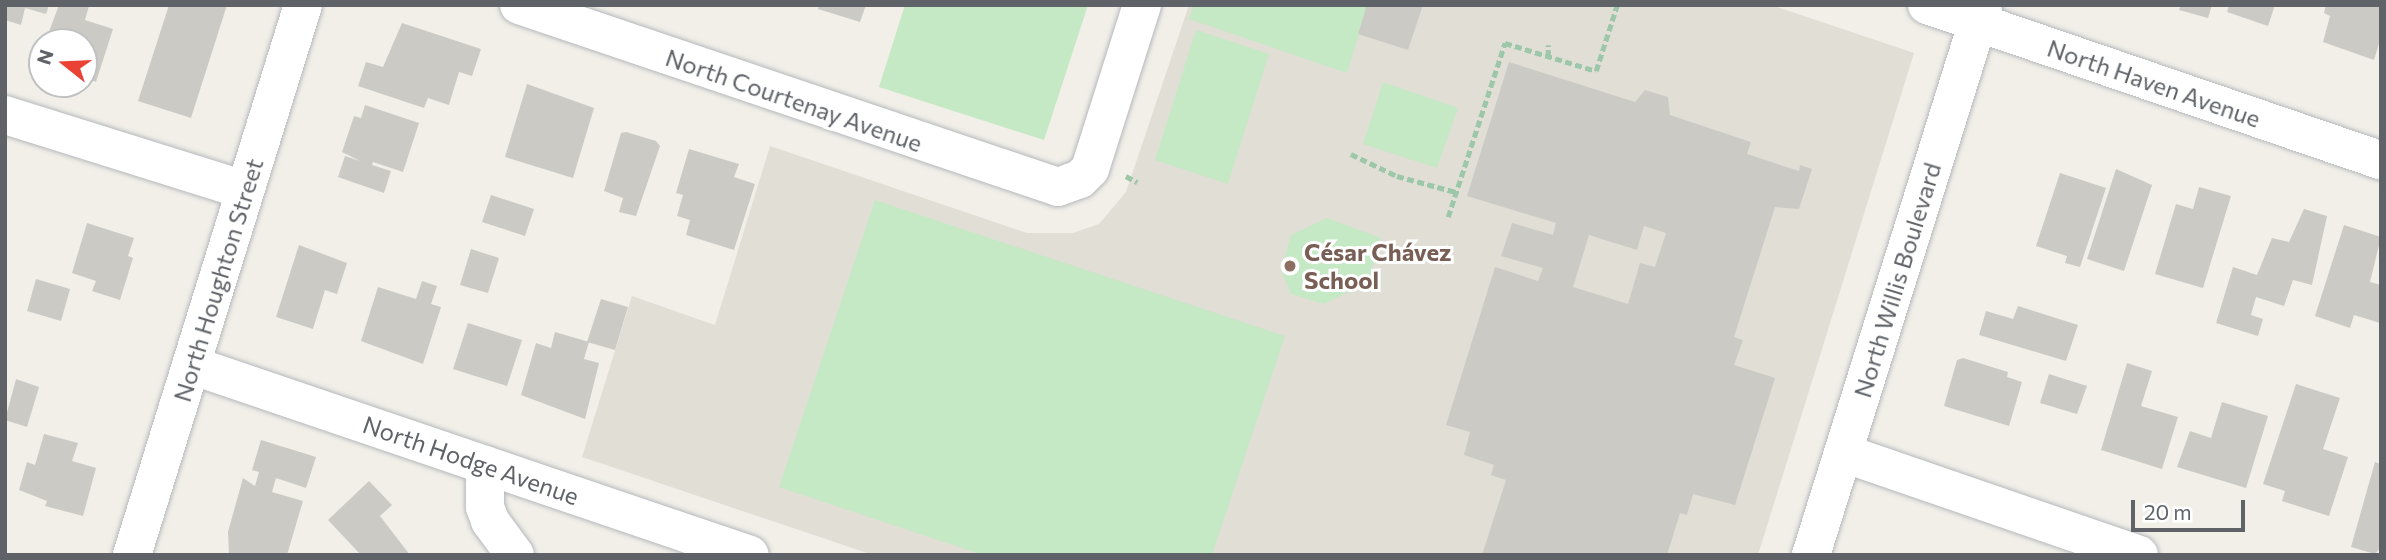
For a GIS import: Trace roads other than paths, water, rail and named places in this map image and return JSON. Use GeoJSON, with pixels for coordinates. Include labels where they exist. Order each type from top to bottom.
{"type":"FeatureCollection","features":[{"type":"Feature","properties":{"kind":"street","name":"North Houghton Street"},"geometry":{"type":"LineString","coordinates":[[132,555],[303,5]]}},
{"type":"Feature","properties":{"kind":"street","name":"North Courtenay Avenue"},"geometry":{"type":"LineString","coordinates":[[519,5],[1044,186],[1070,184],[1090,169],[1142,5]]}},
{"type":"Feature","properties":{"kind":"street","name":"North Haven Avenue"},"geometry":{"type":"LineString","coordinates":[[1927,5],[1980,14],[2381,160]]}},
{"type":"Feature","properties":{"kind":"street","name":"North Willis Boulevard"},"geometry":{"type":"LineString","coordinates":[[1811,555],[1980,14]]}},
{"type":"Feature","properties":{"kind":"street"},"geometry":{"type":"LineString","coordinates":[[5,115],[245,190]]}},
{"type":"Feature","properties":{"kind":"street","name":"North Hodge Avenue"},"geometry":{"type":"LineString","coordinates":[[191,365],[750,555]]}},
{"type":"Feature","properties":{"kind":"street"},"geometry":{"type":"LineString","coordinates":[[1843,453],[2139,555]]}},
{"type":"Feature","properties":{"kind":"street"},"geometry":{"type":"LineString","coordinates":[[485,465],[485,507],[490,521],[515,555]]}},
{"type":"Feature","properties":{"kind":"place","name":"César Chávez School"},"geometry":{"type":"Point","coordinates":[1290,266]}}]}
